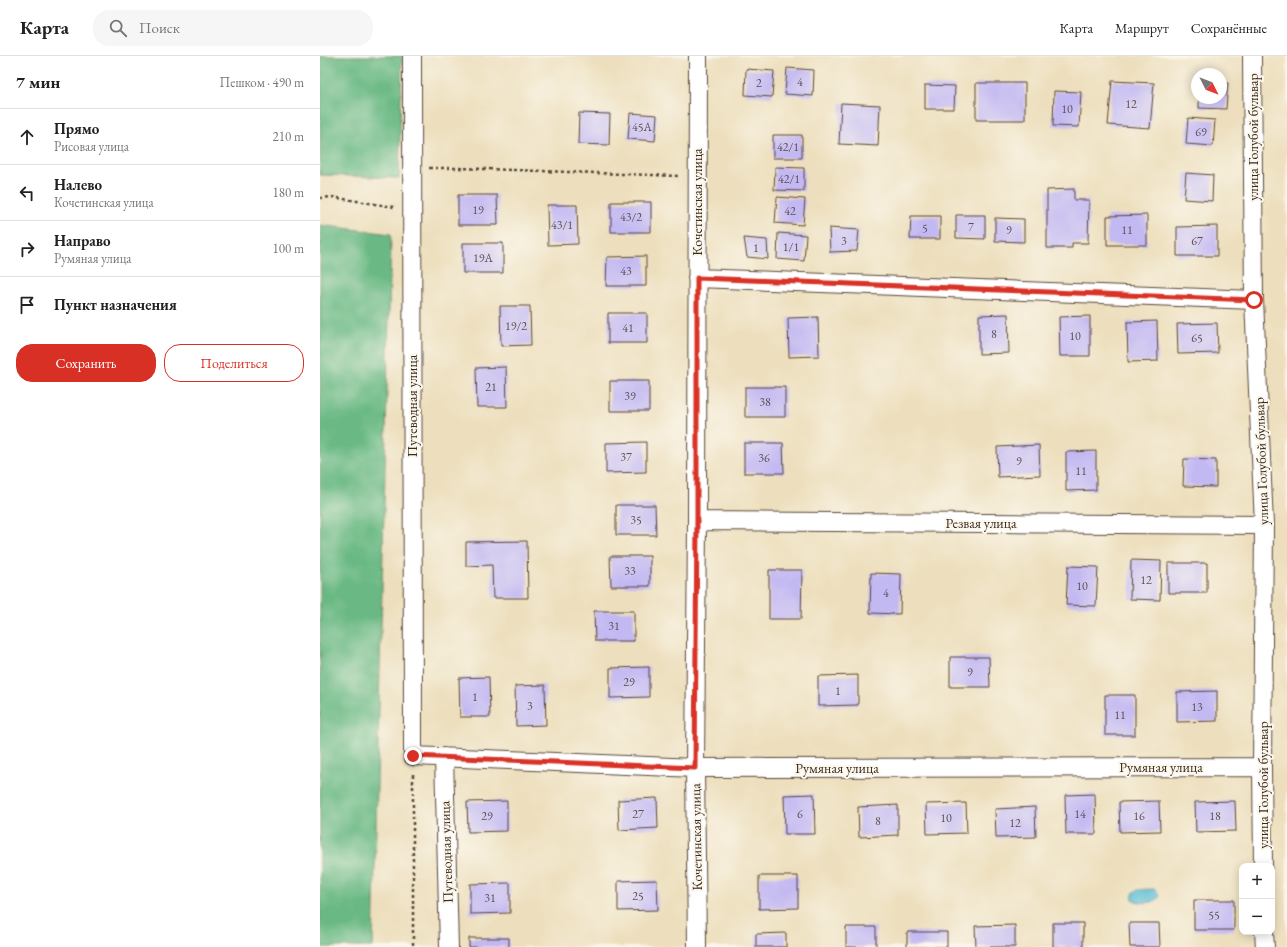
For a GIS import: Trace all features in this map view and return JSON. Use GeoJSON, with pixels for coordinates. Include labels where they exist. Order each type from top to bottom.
{"type":"FeatureCollection","features":[{"type":"Feature","properties":{"kind":"street","name":"Путеводная улица"},"geometry":{"type":"LineString","coordinates":[[412,56],[413,756]]}},
{"type":"Feature","properties":{"kind":"street","name":"Кочетинская улица"},"geometry":{"type":"LineString","coordinates":[[697,947],[695,768],[698,56]]}},
{"type":"Feature","properties":{"kind":"street","name":"улица Голубой бульвар"},"geometry":{"type":"LineString","coordinates":[[1252,56],[1254,300],[1264,525],[1262,767],[1263,863]]}},
{"type":"Feature","properties":{"kind":"street"},"geometry":{"type":"LineString","coordinates":[[697,278],[1254,300]]}},
{"type":"Feature","properties":{"kind":"street","name":"Резвая улица"},"geometry":{"type":"LineString","coordinates":[[697,521],[1264,525]]}},
{"type":"Feature","properties":{"kind":"street","name":"Румяная улица"},"geometry":{"type":"LineString","coordinates":[[413,756],[695,768],[1262,767]]}},
{"type":"Feature","properties":{"kind":"street","name":"Путеводная улица"},"geometry":{"type":"LineString","coordinates":[[444,757],[449,947]]}},
{"type":"Feature","properties":{"kind":"street"},"geometry":{"type":"LineString","coordinates":[[1264,935],[1265,947]]}},
{"type":"Feature","properties":{"kind":"path"},"geometry":{"type":"LineString","coordinates":[[412,169],[458,168],[697,177]]}},
{"type":"Feature","properties":{"kind":"path"},"geometry":{"type":"LineString","coordinates":[[320,198],[332,197],[412,210]]}},
{"type":"Feature","properties":{"kind":"path"},"geometry":{"type":"LineString","coordinates":[[413,756],[413,947]]}},
{"type":"Feature","properties":{"kind":"green space"},"geometry":{"type":"Polygon","coordinates":[[[320,56],[402,56],[399,178],[320,175],[320,56]]]}},
{"type":"Feature","properties":{"kind":"green space"},"geometry":{"type":"Polygon","coordinates":[[[320,225],[391,234],[373,947],[320,947],[320,225]]]}},
{"type":"Feature","properties":{"kind":"water"},"geometry":{"type":"Polygon","coordinates":[[[1143,889],[1154,889],[1158,893],[1159,897],[1153,902],[1148,903],[1133,899],[1133,895],[1136,891],[1143,889]]]}},
{"type":"Feature","properties":{"kind":"building"},"geometry":{"type":"Polygon","coordinates":[[[787,68],[814,70],[813,96],[785,94],[787,68]]]}},
{"type":"Feature","properties":{"kind":"building"},"geometry":{"type":"Polygon","coordinates":[[[746,69],[774,71],[772,97],[745,95],[746,69]]]}},
{"type":"Feature","properties":{"kind":"building"},"geometry":{"type":"Polygon","coordinates":[[[1112,81],[1154,83],[1150,128],[1108,125],[1112,81]]]}},
{"type":"Feature","properties":{"kind":"building"},"geometry":{"type":"Polygon","coordinates":[[[976,83],[1025,83],[1025,120],[976,120],[976,83]]]}},
{"type":"Feature","properties":{"kind":"building"},"geometry":{"type":"Polygon","coordinates":[[[925,85],[955,86],[954,109],[925,109],[925,85]]]}},
{"type":"Feature","properties":{"kind":"building"},"geometry":{"type":"Polygon","coordinates":[[[1054,91],[1081,92],[1079,127],[1053,126],[1054,91]]]}},
{"type":"Feature","properties":{"kind":"building"},"geometry":{"type":"Polygon","coordinates":[[[841,103],[880,105],[878,146],[839,144],[841,103]]]}},
{"type":"Feature","properties":{"kind":"building"},"geometry":{"type":"Polygon","coordinates":[[[1199,104],[1226,104],[1226,109],[1199,108],[1199,104]]]}},
{"type":"Feature","properties":{"kind":"building"},"geometry":{"type":"Polygon","coordinates":[[[579,113],[610,114],[609,145],[578,144],[579,113]]]}},
{"type":"Feature","properties":{"kind":"building"},"geometry":{"type":"Polygon","coordinates":[[[630,113],[657,115],[655,141],[628,139],[630,113]]]}},
{"type":"Feature","properties":{"kind":"building"},"geometry":{"type":"Polygon","coordinates":[[[1188,118],[1215,120],[1213,146],[1186,144],[1188,118]]]}},
{"type":"Feature","properties":{"kind":"building"},"geometry":{"type":"Polygon","coordinates":[[[773,135],[802,135],[802,158],[773,158],[773,135]]]}},
{"type":"Feature","properties":{"kind":"building"},"geometry":{"type":"Polygon","coordinates":[[[775,167],[804,168],[804,191],[774,190],[775,167]]]}},
{"type":"Feature","properties":{"kind":"building"},"geometry":{"type":"Polygon","coordinates":[[[1186,173],[1213,175],[1212,201],[1184,199],[1186,173]]]}},
{"type":"Feature","properties":{"kind":"building"},"geometry":{"type":"Polygon","coordinates":[[[1074,189],[1074,200],[1089,200],[1088,243],[1072,243],[1072,248],[1047,248],[1047,190],[1074,189]]]}},
{"type":"Feature","properties":{"kind":"building"},"geometry":{"type":"Polygon","coordinates":[[[458,195],[497,195],[498,225],[458,225],[458,195]]]}},
{"type":"Feature","properties":{"kind":"building"},"geometry":{"type":"Polygon","coordinates":[[[777,197],[805,199],[803,225],[775,223],[777,197]]]}},
{"type":"Feature","properties":{"kind":"building"},"geometry":{"type":"Polygon","coordinates":[[[611,202],[651,202],[651,232],[611,232],[611,202]]]}},
{"type":"Feature","properties":{"kind":"building"},"geometry":{"type":"Polygon","coordinates":[[[547,205],[577,205],[578,244],[548,245],[547,205]]]}},
{"type":"Feature","properties":{"kind":"building"},"geometry":{"type":"Polygon","coordinates":[[[956,215],[985,215],[985,239],[956,238],[956,215]]]}},
{"type":"Feature","properties":{"kind":"building"},"geometry":{"type":"Polygon","coordinates":[[[1147,215],[1147,245],[1107,245],[1107,216],[1147,215]]]}},
{"type":"Feature","properties":{"kind":"building"},"geometry":{"type":"Polygon","coordinates":[[[911,216],[940,216],[940,239],[910,239],[911,216]]]}},
{"type":"Feature","properties":{"kind":"building"},"geometry":{"type":"Polygon","coordinates":[[[995,218],[1024,219],[1024,242],[995,241],[995,218]]]}},
{"type":"Feature","properties":{"kind":"building"},"geometry":{"type":"Polygon","coordinates":[[[1217,226],[1217,256],[1177,256],[1177,227],[1217,226]]]}},
{"type":"Feature","properties":{"kind":"building"},"geometry":{"type":"Polygon","coordinates":[[[829,228],[859,230],[857,251],[830,252],[829,228]]]}},
{"type":"Feature","properties":{"kind":"building"},"geometry":{"type":"Polygon","coordinates":[[[778,233],[806,235],[804,261],[777,259],[778,233]]]}},
{"type":"Feature","properties":{"kind":"building"},"geometry":{"type":"Polygon","coordinates":[[[744,238],[767,240],[768,259],[747,257],[744,238]]]}},
{"type":"Feature","properties":{"kind":"building"},"geometry":{"type":"Polygon","coordinates":[[[463,243],[503,243],[503,273],[463,273],[463,243]]]}},
{"type":"Feature","properties":{"kind":"building"},"geometry":{"type":"Polygon","coordinates":[[[646,256],[646,286],[606,286],[607,257],[646,256]]]}},
{"type":"Feature","properties":{"kind":"building"},"geometry":{"type":"Polygon","coordinates":[[[500,306],[530,306],[531,345],[501,346],[500,306]]]}},
{"type":"Feature","properties":{"kind":"building"},"geometry":{"type":"Polygon","coordinates":[[[608,313],[647,313],[647,343],[608,343],[608,313]]]}},
{"type":"Feature","properties":{"kind":"building"},"geometry":{"type":"Polygon","coordinates":[[[1008,314],[1009,353],[979,354],[979,315],[1008,314]]]}},
{"type":"Feature","properties":{"kind":"building"},"geometry":{"type":"Polygon","coordinates":[[[1090,316],[1090,356],[1060,356],[1059,317],[1090,316]]]}},
{"type":"Feature","properties":{"kind":"building"},"geometry":{"type":"Polygon","coordinates":[[[818,317],[819,356],[789,357],[788,318],[818,317]]]}},
{"type":"Feature","properties":{"kind":"building"},"geometry":{"type":"Polygon","coordinates":[[[1157,321],[1158,361],[1128,362],[1127,322],[1157,321]]]}},
{"type":"Feature","properties":{"kind":"building"},"geometry":{"type":"Polygon","coordinates":[[[1217,323],[1218,353],[1178,354],[1177,324],[1217,323]]]}},
{"type":"Feature","properties":{"kind":"building"},"geometry":{"type":"Polygon","coordinates":[[[506,367],[507,407],[477,407],[476,368],[506,367]]]}},
{"type":"Feature","properties":{"kind":"building"},"geometry":{"type":"Polygon","coordinates":[[[610,381],[649,381],[649,411],[610,411],[610,381]]]}},
{"type":"Feature","properties":{"kind":"building"},"geometry":{"type":"Polygon","coordinates":[[[745,387],[785,387],[785,417],[745,417],[745,387]]]}},
{"type":"Feature","properties":{"kind":"building"},"geometry":{"type":"Polygon","coordinates":[[[646,442],[646,472],[606,473],[606,443],[646,442]]]}},
{"type":"Feature","properties":{"kind":"building"},"geometry":{"type":"Polygon","coordinates":[[[744,443],[783,443],[784,473],[744,473],[744,443]]]}},
{"type":"Feature","properties":{"kind":"building"},"geometry":{"type":"Polygon","coordinates":[[[1039,445],[1040,475],[998,477],[997,447],[1039,445]]]}},
{"type":"Feature","properties":{"kind":"building"},"geometry":{"type":"Polygon","coordinates":[[[1096,451],[1096,490],[1066,491],[1066,452],[1096,451]]]}},
{"type":"Feature","properties":{"kind":"building"},"geometry":{"type":"Polygon","coordinates":[[[1184,459],[1216,460],[1216,487],[1183,486],[1184,459]]]}},
{"type":"Feature","properties":{"kind":"building"},"geometry":{"type":"Polygon","coordinates":[[[616,505],[655,505],[656,535],[616,535],[616,505]]]}},
{"type":"Feature","properties":{"kind":"building"},"geometry":{"type":"Polygon","coordinates":[[[527,541],[528,598],[493,598],[492,565],[466,566],[466,542],[527,541]]]}},
{"type":"Feature","properties":{"kind":"building"},"geometry":{"type":"Polygon","coordinates":[[[610,556],[650,556],[650,586],[611,586],[610,556]]]}},
{"type":"Feature","properties":{"kind":"building"},"geometry":{"type":"Polygon","coordinates":[[[1131,560],[1161,561],[1160,600],[1130,599],[1131,560]]]}},
{"type":"Feature","properties":{"kind":"building"},"geometry":{"type":"Polygon","coordinates":[[[1168,563],[1207,563],[1207,593],[1168,593],[1168,563]]]}},
{"type":"Feature","properties":{"kind":"building"},"geometry":{"type":"Polygon","coordinates":[[[1068,566],[1098,567],[1096,606],[1066,605],[1068,566]]]}},
{"type":"Feature","properties":{"kind":"building"},"geometry":{"type":"Polygon","coordinates":[[[769,570],[802,570],[801,619],[769,619],[769,570]]]}},
{"type":"Feature","properties":{"kind":"building"},"geometry":{"type":"Polygon","coordinates":[[[871,573],[901,574],[900,614],[870,613],[871,573]]]}},
{"type":"Feature","properties":{"kind":"building"},"geometry":{"type":"Polygon","coordinates":[[[594,611],[634,611],[634,641],[595,641],[594,611]]]}},
{"type":"Feature","properties":{"kind":"building"},"geometry":{"type":"Polygon","coordinates":[[[950,657],[989,657],[990,687],[950,687],[950,657]]]}},
{"type":"Feature","properties":{"kind":"building"},"geometry":{"type":"Polygon","coordinates":[[[649,667],[649,697],[610,698],[610,668],[649,667]]]}},
{"type":"Feature","properties":{"kind":"building"},"geometry":{"type":"Polygon","coordinates":[[[858,675],[858,705],[818,706],[818,676],[858,675]]]}},
{"type":"Feature","properties":{"kind":"building"},"geometry":{"type":"Polygon","coordinates":[[[489,677],[490,717],[460,717],[459,678],[489,677]]]}},
{"type":"Feature","properties":{"kind":"building"},"geometry":{"type":"Polygon","coordinates":[[[545,685],[546,725],[516,726],[515,686],[545,685]]]}},
{"type":"Feature","properties":{"kind":"building"},"geometry":{"type":"Polygon","coordinates":[[[1217,691],[1217,721],[1177,722],[1177,692],[1217,691]]]}},
{"type":"Feature","properties":{"kind":"building"},"geometry":{"type":"Polygon","coordinates":[[[1105,695],[1135,695],[1135,735],[1105,735],[1105,695]]]}},
{"type":"Feature","properties":{"kind":"building"},"geometry":{"type":"Polygon","coordinates":[[[814,794],[815,834],[785,834],[784,795],[814,794]]]}},
{"type":"Feature","properties":{"kind":"building"},"geometry":{"type":"Polygon","coordinates":[[[1095,794],[1096,834],[1066,834],[1065,795],[1095,794]]]}},
{"type":"Feature","properties":{"kind":"building"},"geometry":{"type":"Polygon","coordinates":[[[657,798],[658,828],[619,830],[618,800],[657,798]]]}},
{"type":"Feature","properties":{"kind":"building"},"geometry":{"type":"Polygon","coordinates":[[[507,801],[507,831],[468,832],[467,802],[507,801]]]}},
{"type":"Feature","properties":{"kind":"building"},"geometry":{"type":"Polygon","coordinates":[[[1159,801],[1160,831],[1120,832],[1119,802],[1159,801]]]}},
{"type":"Feature","properties":{"kind":"building"},"geometry":{"type":"Polygon","coordinates":[[[1235,801],[1236,831],[1196,832],[1195,802],[1235,801]]]}},
{"type":"Feature","properties":{"kind":"building"},"geometry":{"type":"Polygon","coordinates":[[[966,803],[967,833],[927,834],[926,804],[966,803]]]}},
{"type":"Feature","properties":{"kind":"building"},"geometry":{"type":"Polygon","coordinates":[[[898,805],[898,835],[859,837],[858,807],[898,805]]]}},
{"type":"Feature","properties":{"kind":"building"},"geometry":{"type":"Polygon","coordinates":[[[1035,807],[1036,837],[996,838],[995,809],[1035,807]]]}},
{"type":"Feature","properties":{"kind":"building"},"geometry":{"type":"Polygon","coordinates":[[[759,876],[798,876],[798,908],[759,909],[759,876]]]}},
{"type":"Feature","properties":{"kind":"building"},"geometry":{"type":"Polygon","coordinates":[[[657,880],[658,910],[618,911],[618,881],[657,880]]]}},
{"type":"Feature","properties":{"kind":"building"},"geometry":{"type":"Polygon","coordinates":[[[510,883],[510,913],[470,914],[470,884],[510,883]]]}},
{"type":"Feature","properties":{"kind":"building"},"geometry":{"type":"Polygon","coordinates":[[[1194,900],[1234,900],[1234,930],[1194,930],[1194,900]]]}},
{"type":"Feature","properties":{"kind":"building"},"geometry":{"type":"Polygon","coordinates":[[[1053,923],[1083,923],[1083,947],[1053,947],[1053,923]]]}},
{"type":"Feature","properties":{"kind":"building"},"geometry":{"type":"Polygon","coordinates":[[[1129,923],[1159,923],[1160,947],[1130,947],[1129,923]]]}},
{"type":"Feature","properties":{"kind":"building"},"geometry":{"type":"Polygon","coordinates":[[[1015,925],[1015,947],[976,947],[975,926],[1015,925]]]}},
{"type":"Feature","properties":{"kind":"building"},"geometry":{"type":"Polygon","coordinates":[[[846,927],[876,927],[876,947],[846,947],[846,927]]]}},
{"type":"Feature","properties":{"kind":"building"},"geometry":{"type":"Polygon","coordinates":[[[907,932],[947,932],[947,947],[907,947],[907,932]]]}},
{"type":"Feature","properties":{"kind":"building"},"geometry":{"type":"Polygon","coordinates":[[[786,933],[786,947],[756,947],[756,934],[786,933]]]}},
{"type":"Feature","properties":{"kind":"building"},"geometry":{"type":"Polygon","coordinates":[[[469,938],[509,938],[509,947],[469,947],[469,938]]]}},
{"type":"Feature","properties":{"kind":"route"},"geometry":{"type":"LineString","coordinates":[[413,756],[695,768],[697,278],[1254,300]]}}]}
